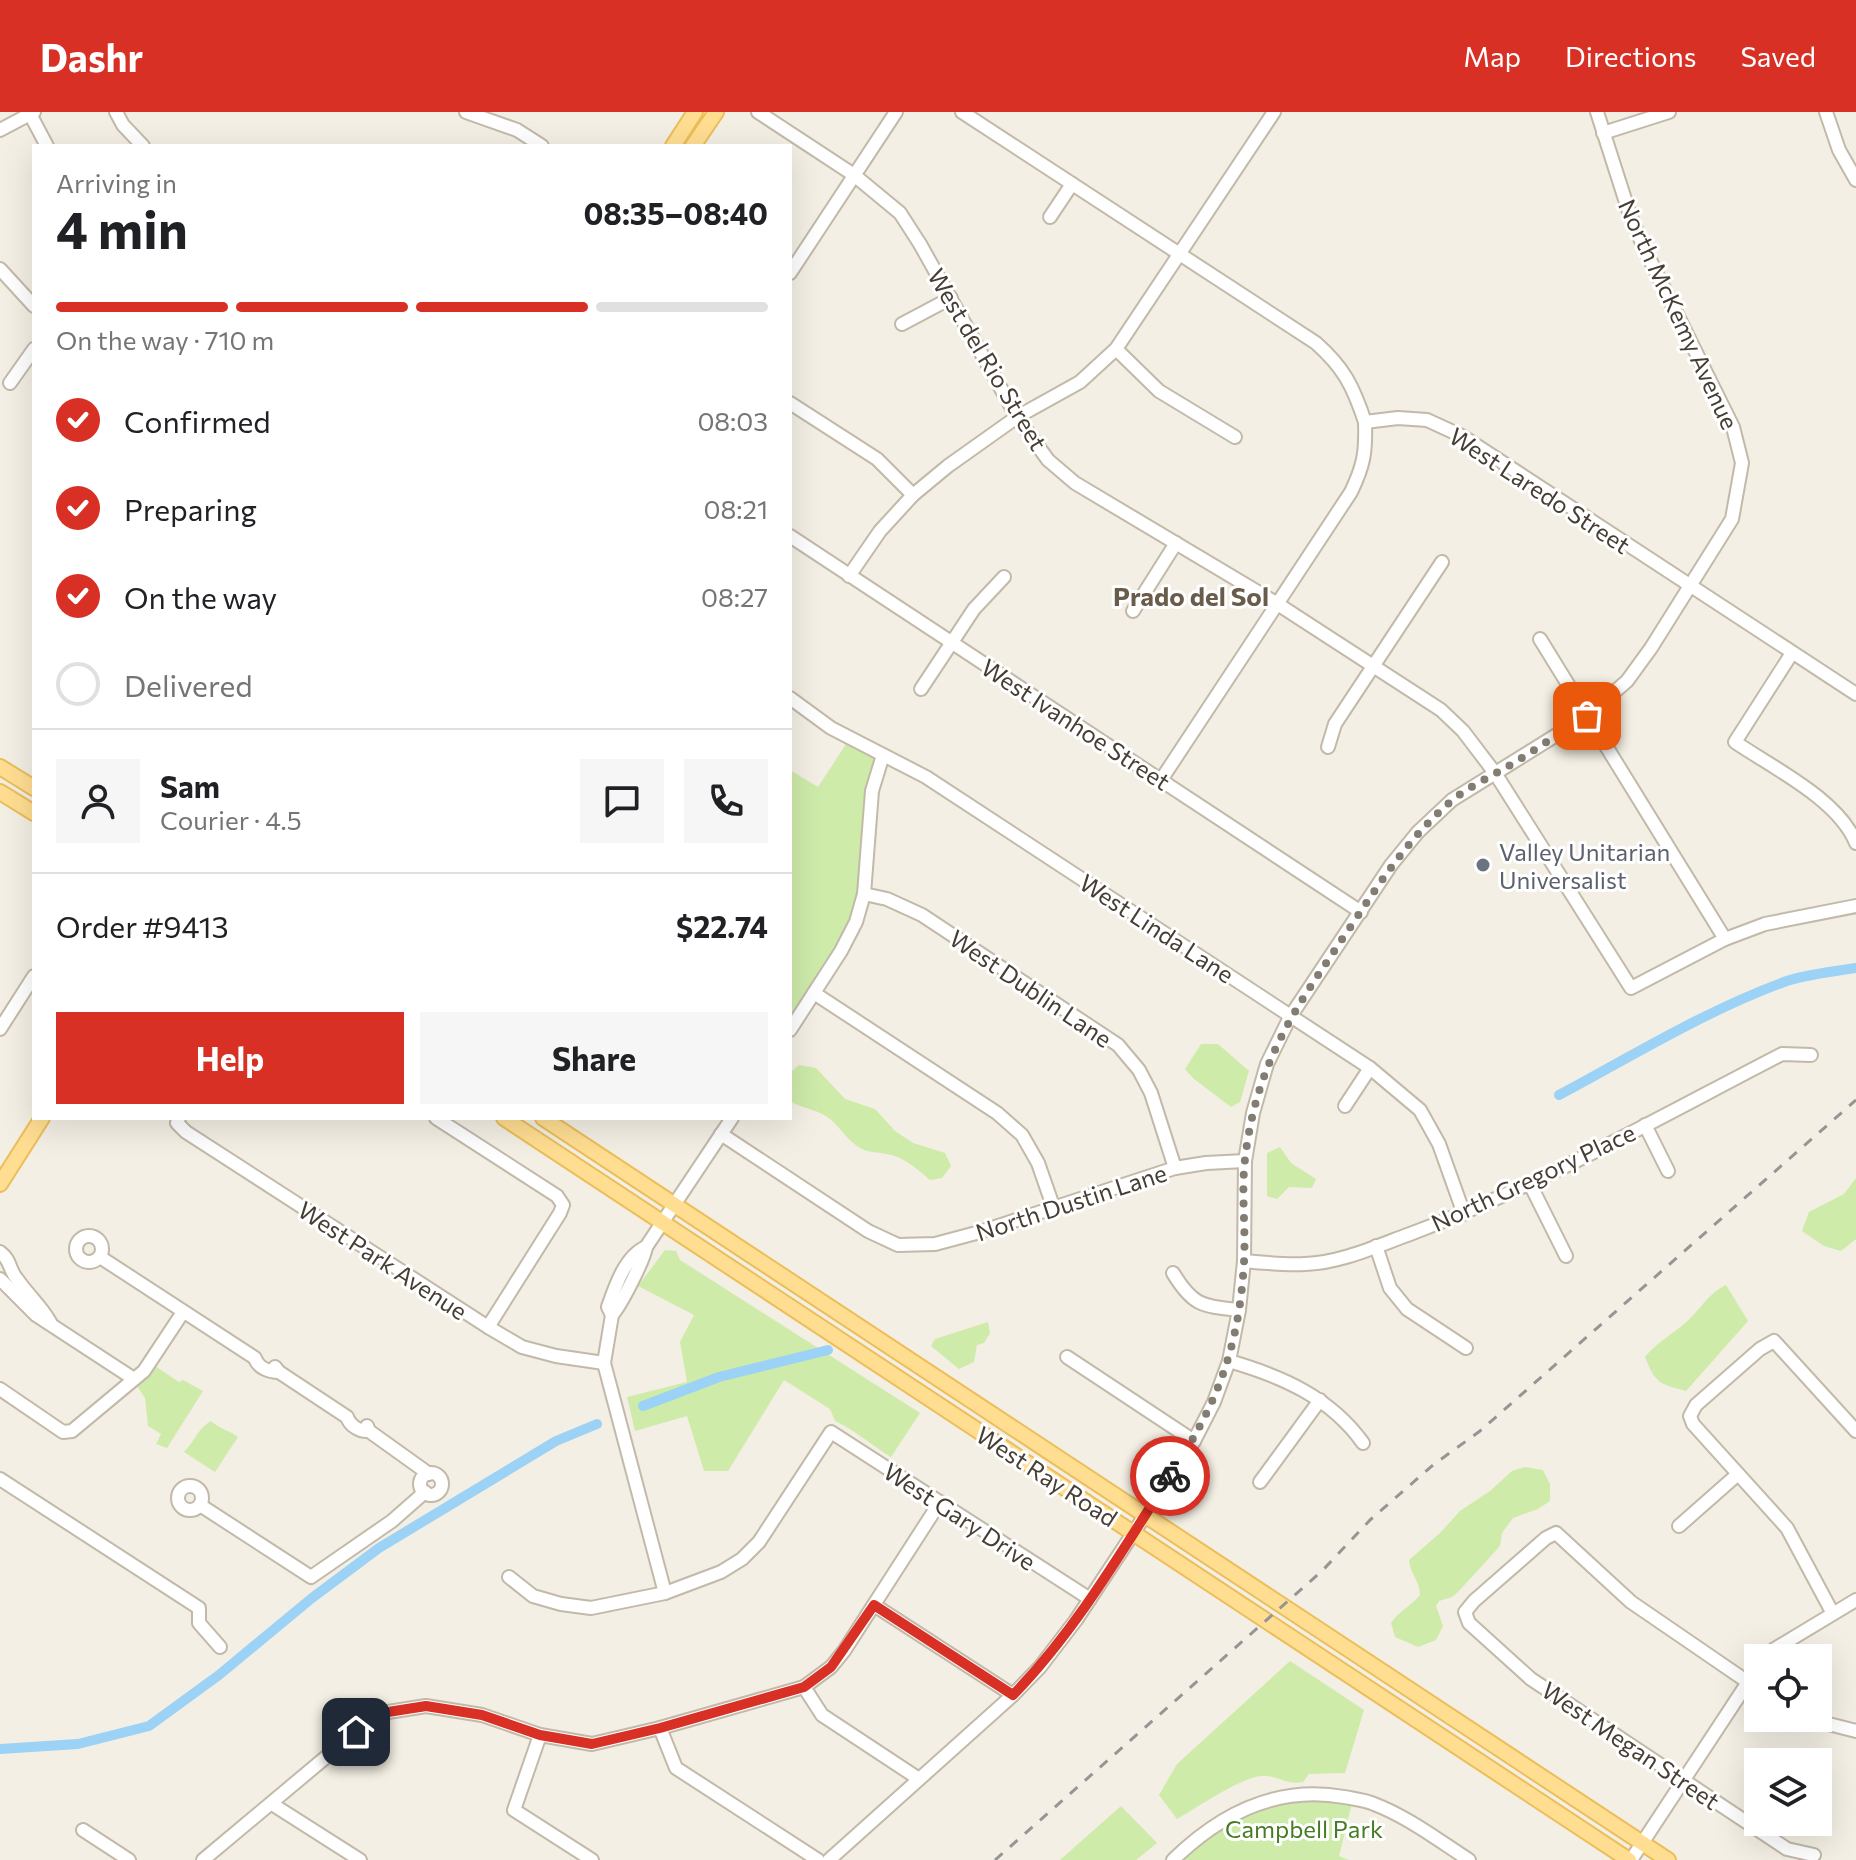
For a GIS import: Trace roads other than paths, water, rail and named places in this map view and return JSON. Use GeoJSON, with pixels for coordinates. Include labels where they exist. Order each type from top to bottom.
{"type":"FeatureCollection","features":[{"type":"Feature","properties":{"kind":"main road"},"geometry":{"type":"LineString","coordinates":[[674,144],[695,112]]}},
{"type":"Feature","properties":{"kind":"main road"},"geometry":{"type":"LineString","coordinates":[[694,144],[716,112]]}},
{"type":"Feature","properties":{"kind":"main road"},"geometry":{"type":"LineString","coordinates":[[0,767],[32,787]]}},
{"type":"Feature","properties":{"kind":"main road"},"geometry":{"type":"LineString","coordinates":[[0,792],[32,812]]}},
{"type":"Feature","properties":{"kind":"main road"},"geometry":{"type":"LineString","coordinates":[[0,1184],[41,1120]]}},
{"type":"Feature","properties":{"kind":"main road","name":"West Ray Road"},"geometry":{"type":"LineString","coordinates":[[507,1120],[1133,1533],[1635,1854],[1668,1860]]}},
{"type":"Feature","properties":{"kind":"main road","name":"West Ray Road"},"geometry":{"type":"LineString","coordinates":[[546,1120],[1145,1515],[1635,1854]]}},
{"type":"Feature","properties":{"kind":"street"},"geometry":{"type":"LineString","coordinates":[[116,112],[123,125],[141,144]]}},
{"type":"Feature","properties":{"kind":"street"},"geometry":{"type":"LineString","coordinates":[[466,112],[517,130],[539,144]]}},
{"type":"Feature","properties":{"kind":"street","name":"West del Rio Street"},"geometry":{"type":"LineString","coordinates":[[758,112],[854,175],[900,213],[1017,417],[1048,460],[1075,483],[1276,603],[1441,710],[1463,731],[1495,773],[1631,988],[1725,939]]}},
{"type":"Feature","properties":{"kind":"street"},"geometry":{"type":"LineString","coordinates":[[792,270],[896,112]]}},
{"type":"Feature","properties":{"kind":"street"},"geometry":{"type":"LineString","coordinates":[[962,112],[1316,343],[1339,363],[1355,391],[1365,422],[1366,452],[1357,480],[1161,780]]}},
{"type":"Feature","properties":{"kind":"street"},"geometry":{"type":"LineString","coordinates":[[849,576],[880,531],[913,495],[1017,417],[1080,382],[1116,349],[1274,112]]}},
{"type":"Feature","properties":{"kind":"street","name":"North McKemy Avenue"},"geometry":{"type":"LineString","coordinates":[[829,1860],[1013,1695],[1048,1657],[1194,1441],[1214,1402],[1229,1361],[1239,1310],[1244,1261],[1245,1161],[1258,1090],[1290,1017],[1391,865],[1418,832],[1452,800],[1587,716],[1627,681],[1732,519],[1742,463],[1728,414],[1679,321],[1635,227],[1597,112]]}},
{"type":"Feature","properties":{"kind":"street"},"geometry":{"type":"LineString","coordinates":[[1603,133],[1669,112]]}},
{"type":"Feature","properties":{"kind":"street"},"geometry":{"type":"LineString","coordinates":[[1826,112],[1839,150],[1856,180]]}},
{"type":"Feature","properties":{"kind":"street"},"geometry":{"type":"LineString","coordinates":[[0,130],[32,113],[46,144]]}},
{"type":"Feature","properties":{"kind":"street"},"geometry":{"type":"LineString","coordinates":[[1050,217],[1072,184]]}},
{"type":"Feature","properties":{"kind":"street"},"geometry":{"type":"LineString","coordinates":[[0,269],[32,304]]}},
{"type":"Feature","properties":{"kind":"street"},"geometry":{"type":"LineString","coordinates":[[902,324],[951,298]]}},
{"type":"Feature","properties":{"kind":"street"},"geometry":{"type":"LineString","coordinates":[[1116,349],[1159,391],[1235,437]]}},
{"type":"Feature","properties":{"kind":"street"},"geometry":{"type":"LineString","coordinates":[[10,383],[32,352]]}},
{"type":"Feature","properties":{"kind":"street"},"geometry":{"type":"LineString","coordinates":[[792,404],[877,459],[913,495]]}},
{"type":"Feature","properties":{"kind":"street","name":"West Laredo Street"},"geometry":{"type":"LineString","coordinates":[[1365,422],[1398,418],[1427,420],[1462,436],[1856,694]]}},
{"type":"Feature","properties":{"kind":"street","name":"West Ivanhoe Street"},"geometry":{"type":"LineString","coordinates":[[792,537],[1361,912]]}},
{"type":"Feature","properties":{"kind":"street"},"geometry":{"type":"LineString","coordinates":[[1133,611],[1176,543]]}},
{"type":"Feature","properties":{"kind":"street"},"geometry":{"type":"LineString","coordinates":[[1328,747],[1335,724],[1442,562]]}},
{"type":"Feature","properties":{"kind":"street"},"geometry":{"type":"LineString","coordinates":[[921,689],[974,609],[1004,577]]}},
{"type":"Feature","properties":{"kind":"street"},"geometry":{"type":"LineString","coordinates":[[1540,639],[1725,939],[1765,924],[1856,906]]}},
{"type":"Feature","properties":{"kind":"street"},"geometry":{"type":"LineString","coordinates":[[1792,653],[1735,742],[1827,803],[1851,829],[1856,843]]}},
{"type":"Feature","properties":{"kind":"street","name":"West Linda Lane"},"geometry":{"type":"LineString","coordinates":[[792,699],[831,728],[926,777],[1370,1068],[1420,1110],[1439,1144],[1464,1214]]}},
{"type":"Feature","properties":{"kind":"street"},"geometry":{"type":"LineString","coordinates":[[792,1027],[856,922],[864,894],[872,791],[883,755]]}},
{"type":"Feature","properties":{"kind":"street","name":"West Dublin Lane"},"geometry":{"type":"LineString","coordinates":[[864,894],[887,899],[922,915],[1118,1045],[1139,1070],[1151,1093],[1175,1168]]}},
{"type":"Feature","properties":{"kind":"street"},"geometry":{"type":"LineString","coordinates":[[0,1029],[32,979]]}},
{"type":"Feature","properties":{"kind":"street"},"geometry":{"type":"LineString","coordinates":[[814,993],[997,1113],[1022,1135],[1038,1163],[1053,1206]]}},
{"type":"Feature","properties":{"kind":"street"},"geometry":{"type":"LineString","coordinates":[[0,1003],[12,1010]]}},
{"type":"Feature","properties":{"kind":"street","name":"North Gregory Place"},"geometry":{"type":"LineString","coordinates":[[1244,1261],[1306,1264],[1376,1246],[1464,1214],[1530,1184],[1782,1054],[1811,1055]]}},
{"type":"Feature","properties":{"kind":"street"},"geometry":{"type":"LineString","coordinates":[[1345,1106],[1370,1068]]}},
{"type":"Feature","properties":{"kind":"street","name":"West Park Avenue"},"geometry":{"type":"LineString","coordinates":[[178,1120],[186,1132],[522,1347],[604,1363]]}},
{"type":"Feature","properties":{"kind":"street"},"geometry":{"type":"LineString","coordinates":[[439,1120],[557,1196],[563,1205],[488,1327]]}},
{"type":"Feature","properties":{"kind":"street"},"geometry":{"type":"LineString","coordinates":[[509,1577],[533,1596],[591,1608],[665,1593],[604,1363],[612,1315],[619,1308],[644,1258],[646,1247],[731,1120]]}},
{"type":"Feature","properties":{"kind":"street"},"geometry":{"type":"LineString","coordinates":[[1645,1125],[1668,1171]]}},
{"type":"Feature","properties":{"kind":"street","name":"North Dustin Lane"},"geometry":{"type":"LineString","coordinates":[[721,1134],[868,1231],[898,1245],[935,1244],[1175,1168],[1245,1161]]}},
{"type":"Feature","properties":{"kind":"street"},"geometry":{"type":"LineString","coordinates":[[1530,1184],[1566,1256]]}},
{"type":"Feature","properties":{"kind":"street"},"geometry":{"type":"LineString","coordinates":[[1376,1246],[1390,1288],[1407,1309],[1466,1348]]}},
{"type":"Feature","properties":{"kind":"street"},"geometry":{"type":"LineString","coordinates":[[0,1252],[9,1258],[14,1276],[43,1309],[50,1322]]}},
{"type":"Feature","properties":{"kind":"street"},"geometry":{"type":"LineString","coordinates":[[100,1257],[255,1358],[263,1357],[279,1372],[347,1417],[349,1423],[362,1432],[369,1431],[429,1474],[423,1477],[421,1483],[425,1492],[392,1521],[311,1577],[200,1505]]}},
{"type":"Feature","properties":{"kind":"street"},"geometry":{"type":"LineString","coordinates":[[1173,1273],[1186,1295],[1197,1302],[1239,1310]]}},
{"type":"Feature","properties":{"kind":"street"},"geometry":{"type":"LineString","coordinates":[[0,1279],[36,1315],[134,1379]]}},
{"type":"Feature","properties":{"kind":"street"},"geometry":{"type":"LineString","coordinates":[[0,1389],[63,1432],[72,1431],[151,1361],[183,1312]]}},
{"type":"Feature","properties":{"kind":"street"},"geometry":{"type":"LineString","coordinates":[[1832,1612],[1787,1528],[1693,1424],[1690,1416],[1696,1405],[1760,1349],[1774,1341],[1856,1431]]}},
{"type":"Feature","properties":{"kind":"street"},"geometry":{"type":"LineString","coordinates":[[1067,1357],[1194,1441]]}},
{"type":"Feature","properties":{"kind":"street"},"geometry":{"type":"LineString","coordinates":[[1229,1361],[1279,1376],[1320,1400],[1353,1428],[1363,1443]]}},
{"type":"Feature","properties":{"kind":"street"},"geometry":{"type":"LineString","coordinates":[[1260,1482],[1320,1400]]}},
{"type":"Feature","properties":{"kind":"street","name":"West Gary Drive"},"geometry":{"type":"LineString","coordinates":[[665,1593],[721,1572],[742,1559],[759,1542],[831,1432],[1090,1599]]}},
{"type":"Feature","properties":{"kind":"street"},"geometry":{"type":"LineString","coordinates":[[1679,1526],[1738,1474]]}},
{"type":"Feature","properties":{"kind":"street"},"geometry":{"type":"LineString","coordinates":[[0,1479],[199,1608],[199,1623],[220,1647]]}},
{"type":"Feature","properties":{"kind":"street"},"geometry":{"type":"LineString","coordinates":[[203,1860],[356,1732],[388,1712],[426,1706],[482,1715],[540,1735],[592,1744],[804,1687],[831,1667],[940,1502]]}},
{"type":"Feature","properties":{"kind":"street","name":"West Megan Street"},"geometry":{"type":"LineString","coordinates":[[1744,1679],[1631,1602],[1556,1533],[1546,1538],[1465,1612],[1469,1623],[1531,1679],[1787,1849],[1814,1855]]}},
{"type":"Feature","properties":{"kind":"street"},"geometry":{"type":"LineString","coordinates":[[1785,1644],[1856,1600]]}},
{"type":"Feature","properties":{"kind":"street"},"geometry":{"type":"LineString","coordinates":[[874,1605],[1013,1695]]}},
{"type":"Feature","properties":{"kind":"street"},"geometry":{"type":"LineString","coordinates":[[804,1687],[822,1715],[919,1779]]}},
{"type":"Feature","properties":{"kind":"street"},"geometry":{"type":"LineString","coordinates":[[1635,1854],[1683,1780],[1744,1697]]}},
{"type":"Feature","properties":{"kind":"street"},"geometry":{"type":"LineString","coordinates":[[1832,1725],[1856,1731]]}},
{"type":"Feature","properties":{"kind":"street"},"geometry":{"type":"LineString","coordinates":[[660,1728],[676,1768],[818,1860]]}},
{"type":"Feature","properties":{"kind":"street"},"geometry":{"type":"LineString","coordinates":[[540,1735],[514,1810],[592,1860]]}},
{"type":"Feature","properties":{"kind":"street"},"geometry":{"type":"LineString","coordinates":[[1173,1860],[1195,1838],[1221,1820],[1261,1801],[1295,1794],[1325,1794],[1372,1803],[1417,1825],[1469,1860]]}},
{"type":"Feature","properties":{"kind":"street"},"geometry":{"type":"LineString","coordinates":[[272,1804],[360,1860]]}},
{"type":"Feature","properties":{"kind":"street"},"geometry":{"type":"LineString","coordinates":[[83,1830],[129,1860]]}},
{"type":"Feature","properties":{"kind":"waterway"},"geometry":{"type":"LineString","coordinates":[[1559,1095],[1726,1006],[1801,977],[1856,968]]}},
{"type":"Feature","properties":{"kind":"waterway"},"geometry":{"type":"LineString","coordinates":[[643,1406],[719,1377],[828,1350]]}},
{"type":"Feature","properties":{"kind":"waterway"},"geometry":{"type":"LineString","coordinates":[[0,1749],[78,1744],[149,1726],[219,1675],[312,1598],[379,1548],[556,1441],[597,1424]]}},
{"type":"Feature","properties":{"kind":"railway"},"geometry":{"type":"LineString","coordinates":[[995,1860],[1322,1571],[1370,1520],[1433,1465],[1480,1431],[1856,1100]]}},
{"type":"Feature","properties":{"kind":"place","name":"Valley Unitarian Universalist"},"geometry":{"type":"Point","coordinates":[1483,865]}},
{"type":"Feature","properties":{"kind":"district","name":"Prado del Sol"},"geometry":{"type":"Point","coordinates":[1191,595]}},
{"type":"Feature","properties":{"kind":"park label","name":"Campbell Park"},"geometry":{"type":"Point","coordinates":[1304,1828]}}]}
